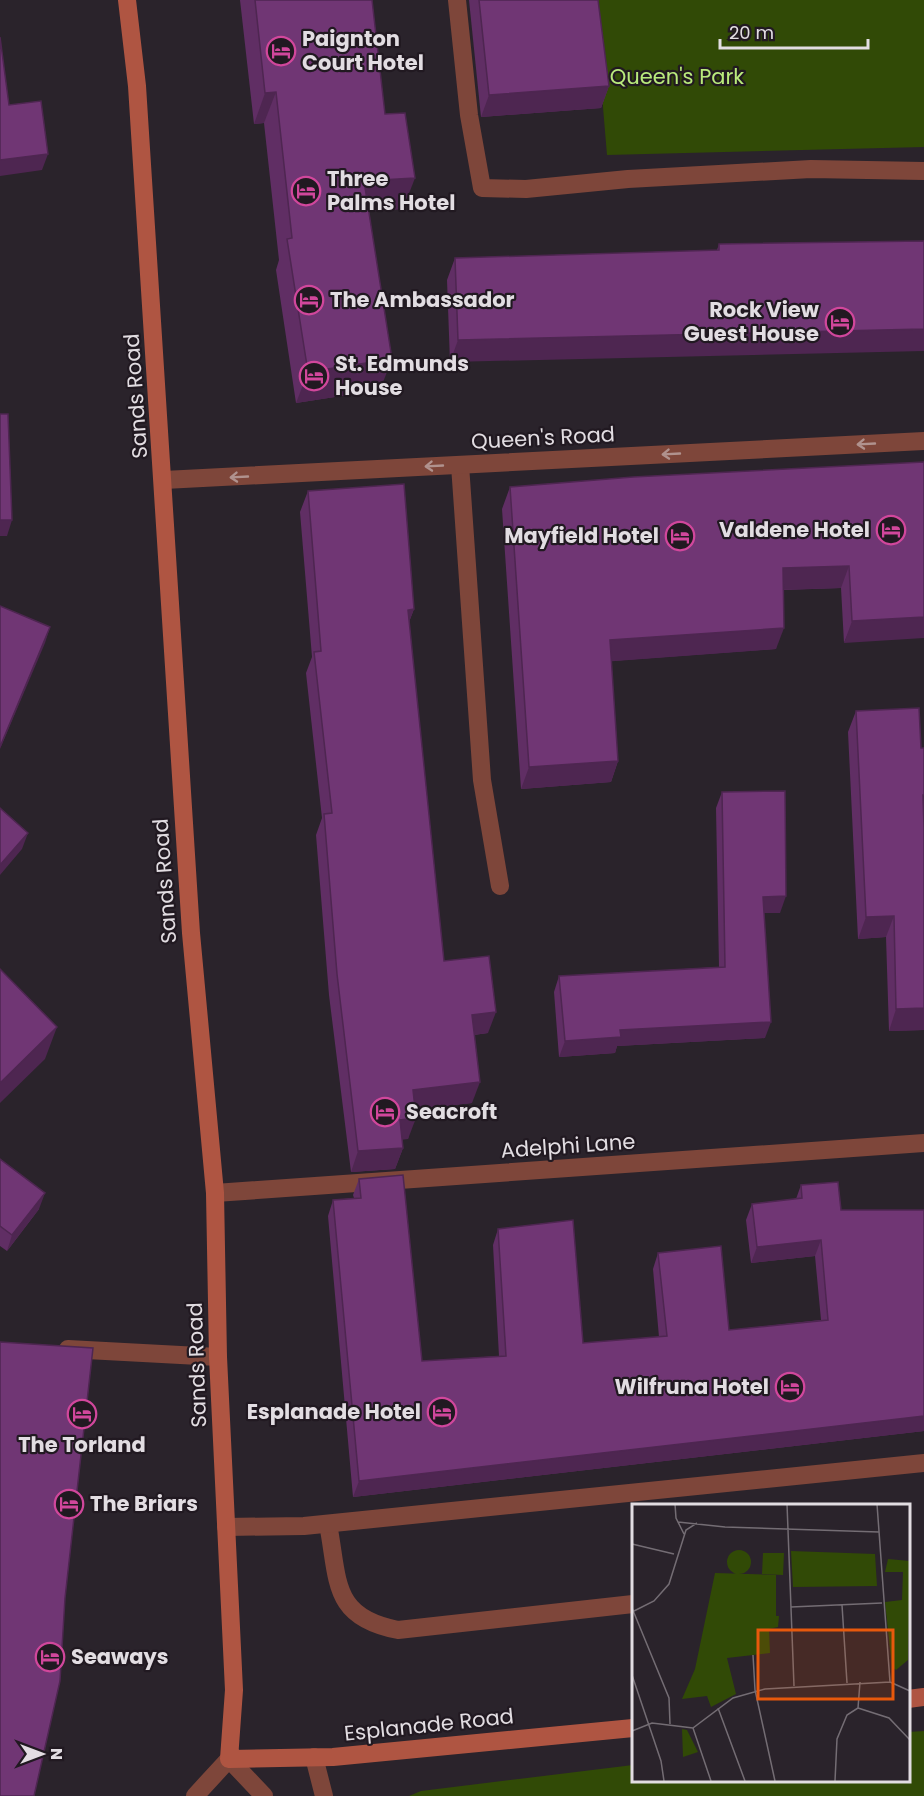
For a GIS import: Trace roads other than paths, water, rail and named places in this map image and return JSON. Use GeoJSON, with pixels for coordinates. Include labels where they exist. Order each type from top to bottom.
{"type":"FeatureCollection","features":[{"type":"Feature","properties":{"kind":"main road","name":"Sands Road"},"geometry":{"type":"LineString","coordinates":[[127,0],[137,86],[164,480],[191,933],[214,1193],[218,1357],[234,1690],[229,1759]]}},
{"type":"Feature","properties":{"kind":"main road"},"geometry":{"type":"LineString","coordinates":[[909,1699],[924,1697]]}},
{"type":"Feature","properties":{"kind":"main road","name":"Esplanade Road"},"geometry":{"type":"LineString","coordinates":[[229,1759],[314,1757],[632,1728]]}},
{"type":"Feature","properties":{"kind":"street"},"geometry":{"type":"LineString","coordinates":[[457,0],[469,115],[482,188],[526,189],[628,179],[811,169],[924,171]]}},
{"type":"Feature","properties":{"kind":"street","name":"Queen's Road"},"geometry":{"type":"LineString","coordinates":[[164,480],[924,441]]}},
{"type":"Feature","properties":{"kind":"street"},"geometry":{"type":"LineString","coordinates":[[460,465],[482,780],[500,886]]}},
{"type":"Feature","properties":{"kind":"street","name":"Adelphi Lane"},"geometry":{"type":"LineString","coordinates":[[214,1193],[924,1143]]}},
{"type":"Feature","properties":{"kind":"street"},"geometry":{"type":"LineString","coordinates":[[46,1348],[218,1357]]}},
{"type":"Feature","properties":{"kind":"street"},"geometry":{"type":"LineString","coordinates":[[226,1527],[328,1524],[924,1462]]}},
{"type":"Feature","properties":{"kind":"street"},"geometry":{"type":"LineString","coordinates":[[328,1524],[342,1594],[349,1609],[361,1619],[375,1626],[398,1630],[632,1604]]}},
{"type":"Feature","properties":{"kind":"street"},"geometry":{"type":"LineString","coordinates":[[314,1757],[324,1796]]}},
{"type":"Feature","properties":{"kind":"street"},"geometry":{"type":"LineString","coordinates":[[195,1796],[229,1759],[264,1796]]}},
{"type":"Feature","properties":{"kind":"place","name":"Paignton Court Hotel"},"geometry":{"type":"Point","coordinates":[281,51]}},
{"type":"Feature","properties":{"kind":"place","name":"Three Palms Hotel"},"geometry":{"type":"Point","coordinates":[306,191]}},
{"type":"Feature","properties":{"kind":"place","name":"The Ambassador"},"geometry":{"type":"Point","coordinates":[309,300]}},
{"type":"Feature","properties":{"kind":"place","name":"Rock View Guest House"},"geometry":{"type":"Point","coordinates":[840,322]}},
{"type":"Feature","properties":{"kind":"place","name":"St. Edmunds House"},"geometry":{"type":"Point","coordinates":[314,376]}},
{"type":"Feature","properties":{"kind":"place","name":"Valdene Hotel"},"geometry":{"type":"Point","coordinates":[891,530]}},
{"type":"Feature","properties":{"kind":"place","name":"Mayfield Hotel"},"geometry":{"type":"Point","coordinates":[680,536]}},
{"type":"Feature","properties":{"kind":"place","name":"Seacroft"},"geometry":{"type":"Point","coordinates":[385,1112]}},
{"type":"Feature","properties":{"kind":"place","name":"Wilfruna Hotel"},"geometry":{"type":"Point","coordinates":[790,1387]}},
{"type":"Feature","properties":{"kind":"place","name":"Esplanade Hotel"},"geometry":{"type":"Point","coordinates":[442,1412]}},
{"type":"Feature","properties":{"kind":"place","name":"The Torland"},"geometry":{"type":"Point","coordinates":[82,1414]}},
{"type":"Feature","properties":{"kind":"place","name":"The Briars"},"geometry":{"type":"Point","coordinates":[69,1504]}},
{"type":"Feature","properties":{"kind":"place","name":"Seaways"},"geometry":{"type":"Point","coordinates":[50,1657]}},
{"type":"Feature","properties":{"kind":"park label","name":"Queen's Park"},"geometry":{"type":"Point","coordinates":[677,77]}}]}
